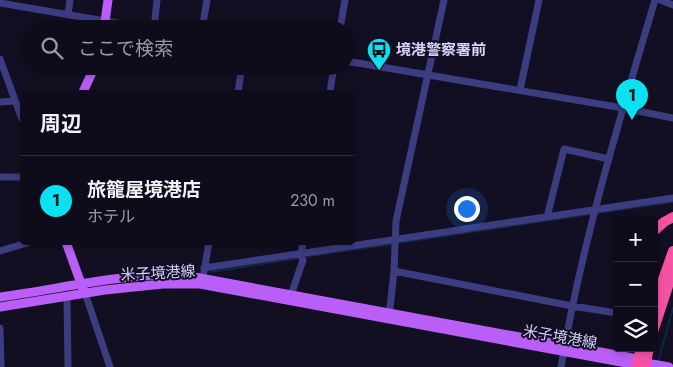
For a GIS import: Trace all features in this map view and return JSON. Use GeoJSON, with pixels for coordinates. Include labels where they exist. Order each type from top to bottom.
{"type":"FeatureCollection","features":[{"type":"Feature","properties":{"kind":"highway"},"geometry":{"type":"LineString","coordinates":[[658,227],[672,218]]}},
{"type":"Feature","properties":{"kind":"highway"},"geometry":{"type":"LineString","coordinates":[[658,306],[673,251]]}},
{"type":"Feature","properties":{"kind":"highway"},"geometry":{"type":"LineString","coordinates":[[658,306],[673,271]]}},
{"type":"Feature","properties":{"kind":"highway"},"geometry":{"type":"LineString","coordinates":[[658,306],[673,278]]}},
{"type":"Feature","properties":{"kind":"main road"},"geometry":{"type":"LineString","coordinates":[[105,20],[108,0]]}},
{"type":"Feature","properties":{"kind":"main road"},"geometry":{"type":"LineString","coordinates":[[84,90],[90,75]]}},
{"type":"Feature","properties":{"kind":"main road"},"geometry":{"type":"LineString","coordinates":[[67,245],[83,289]]}},
{"type":"Feature","properties":{"kind":"main road","name":"米子境港線"},"geometry":{"type":"LineString","coordinates":[[0,307],[67,296],[83,289],[162,274],[203,273],[290,297]]}},
{"type":"Feature","properties":{"kind":"main road","name":"米子境港線"},"geometry":{"type":"LineString","coordinates":[[0,297],[83,289],[182,283],[290,297],[648,363]]}},
{"type":"Feature","properties":{"kind":"street"},"geometry":{"type":"LineString","coordinates":[[68,15],[70,0]]}},
{"type":"Feature","properties":{"kind":"street"},"geometry":{"type":"LineString","coordinates":[[154,20],[157,0]]}},
{"type":"Feature","properties":{"kind":"street"},"geometry":{"type":"LineString","coordinates":[[204,20],[207,0]]}},
{"type":"Feature","properties":{"kind":"street"},"geometry":{"type":"LineString","coordinates":[[341,20],[344,0]]}},
{"type":"Feature","properties":{"kind":"street"},"geometry":{"type":"LineString","coordinates":[[389,316],[394,271],[396,222],[444,0]]}},
{"type":"Feature","properties":{"kind":"street"},"geometry":{"type":"LineString","coordinates":[[520,90],[539,0]]}},
{"type":"Feature","properties":{"kind":"street"},"geometry":{"type":"LineString","coordinates":[[561,367],[572,306],[595,209],[655,0]]}},
{"type":"Feature","properties":{"kind":"street"},"geometry":{"type":"LineString","coordinates":[[660,0],[673,5]]}},
{"type":"Feature","properties":{"kind":"street"},"geometry":{"type":"LineString","coordinates":[[0,3],[86,20]]}},
{"type":"Feature","properties":{"kind":"street"},"geometry":{"type":"LineString","coordinates":[[0,58],[20,113]]}},
{"type":"Feature","properties":{"kind":"street"},"geometry":{"type":"LineString","coordinates":[[355,63],[673,118]]}},
{"type":"Feature","properties":{"kind":"street"},"geometry":{"type":"LineString","coordinates":[[238,90],[241,75]]}},
{"type":"Feature","properties":{"kind":"street"},"geometry":{"type":"LineString","coordinates":[[330,90],[333,75]]}},
{"type":"Feature","properties":{"kind":"street"},"geometry":{"type":"LineString","coordinates":[[0,102],[15,101]]}},
{"type":"Feature","properties":{"kind":"street"},"geometry":{"type":"LineString","coordinates":[[547,217],[564,149],[609,159]]}},
{"type":"Feature","properties":{"kind":"street"},"geometry":{"type":"LineString","coordinates":[[0,177],[20,177]]}},
{"type":"Feature","properties":{"kind":"street"},"geometry":{"type":"LineString","coordinates":[[208,245],[203,273],[301,254],[673,198]]}},
{"type":"Feature","properties":{"kind":"street"},"geometry":{"type":"LineString","coordinates":[[0,251],[20,245]]}},
{"type":"Feature","properties":{"kind":"street"},"geometry":{"type":"LineString","coordinates":[[290,297],[302,260],[302,245]]}},
{"type":"Feature","properties":{"kind":"street"},"geometry":{"type":"LineString","coordinates":[[394,271],[613,312]]}},
{"type":"Feature","properties":{"kind":"street"},"geometry":{"type":"LineString","coordinates":[[83,289],[110,367]]}},
{"type":"Feature","properties":{"kind":"street"},"geometry":{"type":"LineString","coordinates":[[67,296],[68,367]]}},
{"type":"Feature","properties":{"kind":"street"},"geometry":{"type":"LineString","coordinates":[[0,328],[1,363]]}},
{"type":"Feature","properties":{"kind":"waterway"},"geometry":{"type":"LineString","coordinates":[[596,213],[673,202]]}},
{"type":"Feature","properties":{"kind":"waterway"},"geometry":{"type":"LineString","coordinates":[[398,243],[591,214]]}},
{"type":"Feature","properties":{"kind":"waterway"},"geometry":{"type":"LineString","coordinates":[[304,257],[394,244]]}},
{"type":"Feature","properties":{"kind":"waterway"},"geometry":{"type":"LineString","coordinates":[[211,272],[300,258]]}},
{"type":"Feature","properties":{"kind":"waterway"},"geometry":{"type":"LineString","coordinates":[[142,281],[151,281]]}},
{"type":"Feature","properties":{"kind":"waterway"},"geometry":{"type":"LineString","coordinates":[[0,302],[17,300]]}},
{"type":"Feature","properties":{"kind":"waterway"},"geometry":{"type":"LineString","coordinates":[[658,362],[673,308]]}},
{"type":"Feature","properties":{"kind":"place","name":"境港警察署前"},"geometry":{"type":"Point","coordinates":[379,71]}},
{"type":"Feature","properties":{"kind":"place","name":"旅籠屋境港店"},"geometry":{"type":"Point","coordinates":[632,120]}}]}
